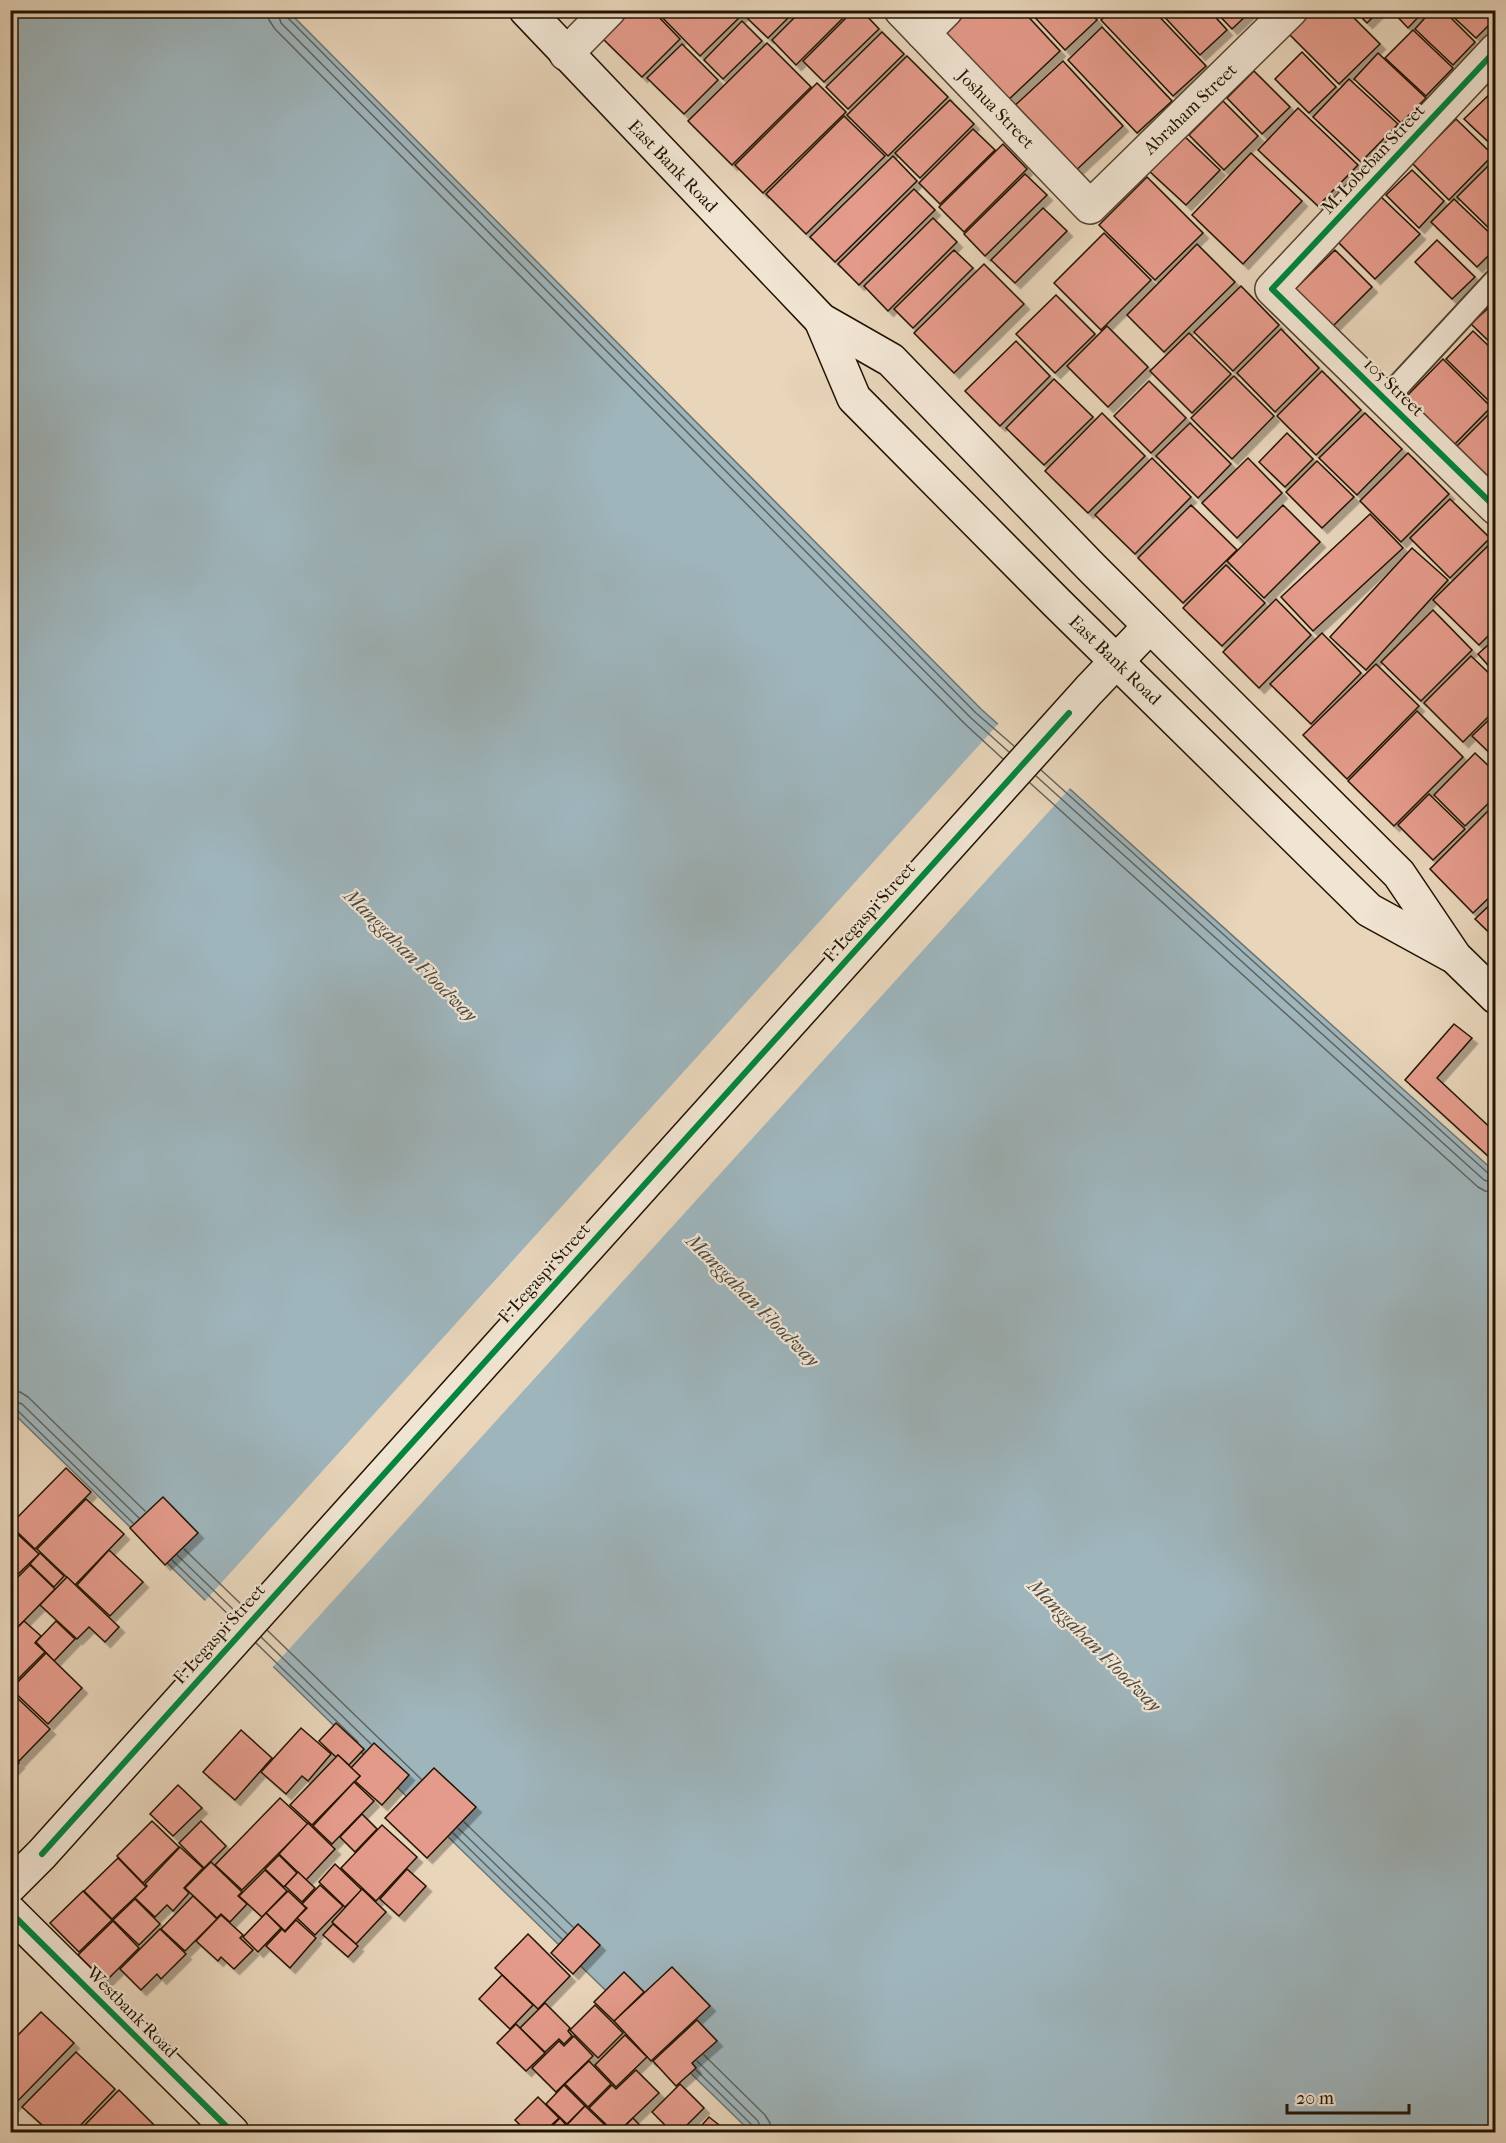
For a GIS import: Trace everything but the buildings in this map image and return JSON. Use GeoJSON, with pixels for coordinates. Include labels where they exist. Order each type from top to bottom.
{"type":"FeatureCollection","features":[{"type":"Feature","properties":{"kind":"main road","name":"East Bank Road"},"geometry":{"type":"LineString","coordinates":[[526,10],[821,320],[891,360],[1150,626],[1399,874],[1455,957],[1496,997]]}},
{"type":"Feature","properties":{"kind":"main road"},"geometry":{"type":"LineString","coordinates":[[566,54],[609,10]]}},
{"type":"Feature","properties":{"kind":"main road"},"geometry":{"type":"LineString","coordinates":[[912,22],[946,10]]}},
{"type":"Feature","properties":{"kind":"main road","name":"Abraham Street"},"geometry":{"type":"LineString","coordinates":[[1090,207],[1291,10]]}},
{"type":"Feature","properties":{"kind":"main road","name":"Joshua Street"},"geometry":{"type":"LineString","coordinates":[[912,22],[1090,207]]}},
{"type":"Feature","properties":{"kind":"main road","name":"M. Lobeban Street"},"geometry":{"type":"LineString","coordinates":[[1272,289],[1496,50]]}},
{"type":"Feature","properties":{"kind":"main road","name":"105 Street"},"geometry":{"type":"LineString","coordinates":[[1272,289],[1496,508]]}},
{"type":"Feature","properties":{"kind":"main road","name":"East Bank Road"},"geometry":{"type":"LineString","coordinates":[[821,320],[854,398],[1369,910],[1455,957]]}},
{"type":"Feature","properties":{"kind":"main road","name":"F. Legaspi Street"},"geometry":{"type":"LineString","coordinates":[[10,1886],[68,1825],[1150,626]]}},
{"type":"Feature","properties":{"kind":"main road","name":"Westbank Road"},"geometry":{"type":"LineString","coordinates":[[10,1912],[232,2133]]}},
{"type":"Feature","properties":{"kind":"lane"},"geometry":{"type":"LineString","coordinates":[[1385,400],[1496,280]]}},
{"type":"Feature","properties":{"kind":"water","name":"Manggahan Floodway"},"geometry":{"type":"Polygon","coordinates":[[[10,11],[288,11],[981,709],[1495,1172],[1495,2132],[751,2132],[11,1411],[10,11]]]}},
{"type":"Feature","properties":{"kind":"pier"},"geometry":{"type":"Polygon","coordinates":[[[1000,722],[1072,786],[271,1669],[203,1603],[1000,722]]]}},
{"type":"Feature","properties":{"kind":"cycle path"},"geometry":{"type":"LineString","coordinates":[[1496,50],[1272,289],[1496,508]]}},
{"type":"Feature","properties":{"kind":"cycle path"},"geometry":{"type":"LineString","coordinates":[[42,1854],[1069,713]]}},
{"type":"Feature","properties":{"kind":"cycle path"},"geometry":{"type":"LineString","coordinates":[[10,1912],[232,2132]]}}]}
